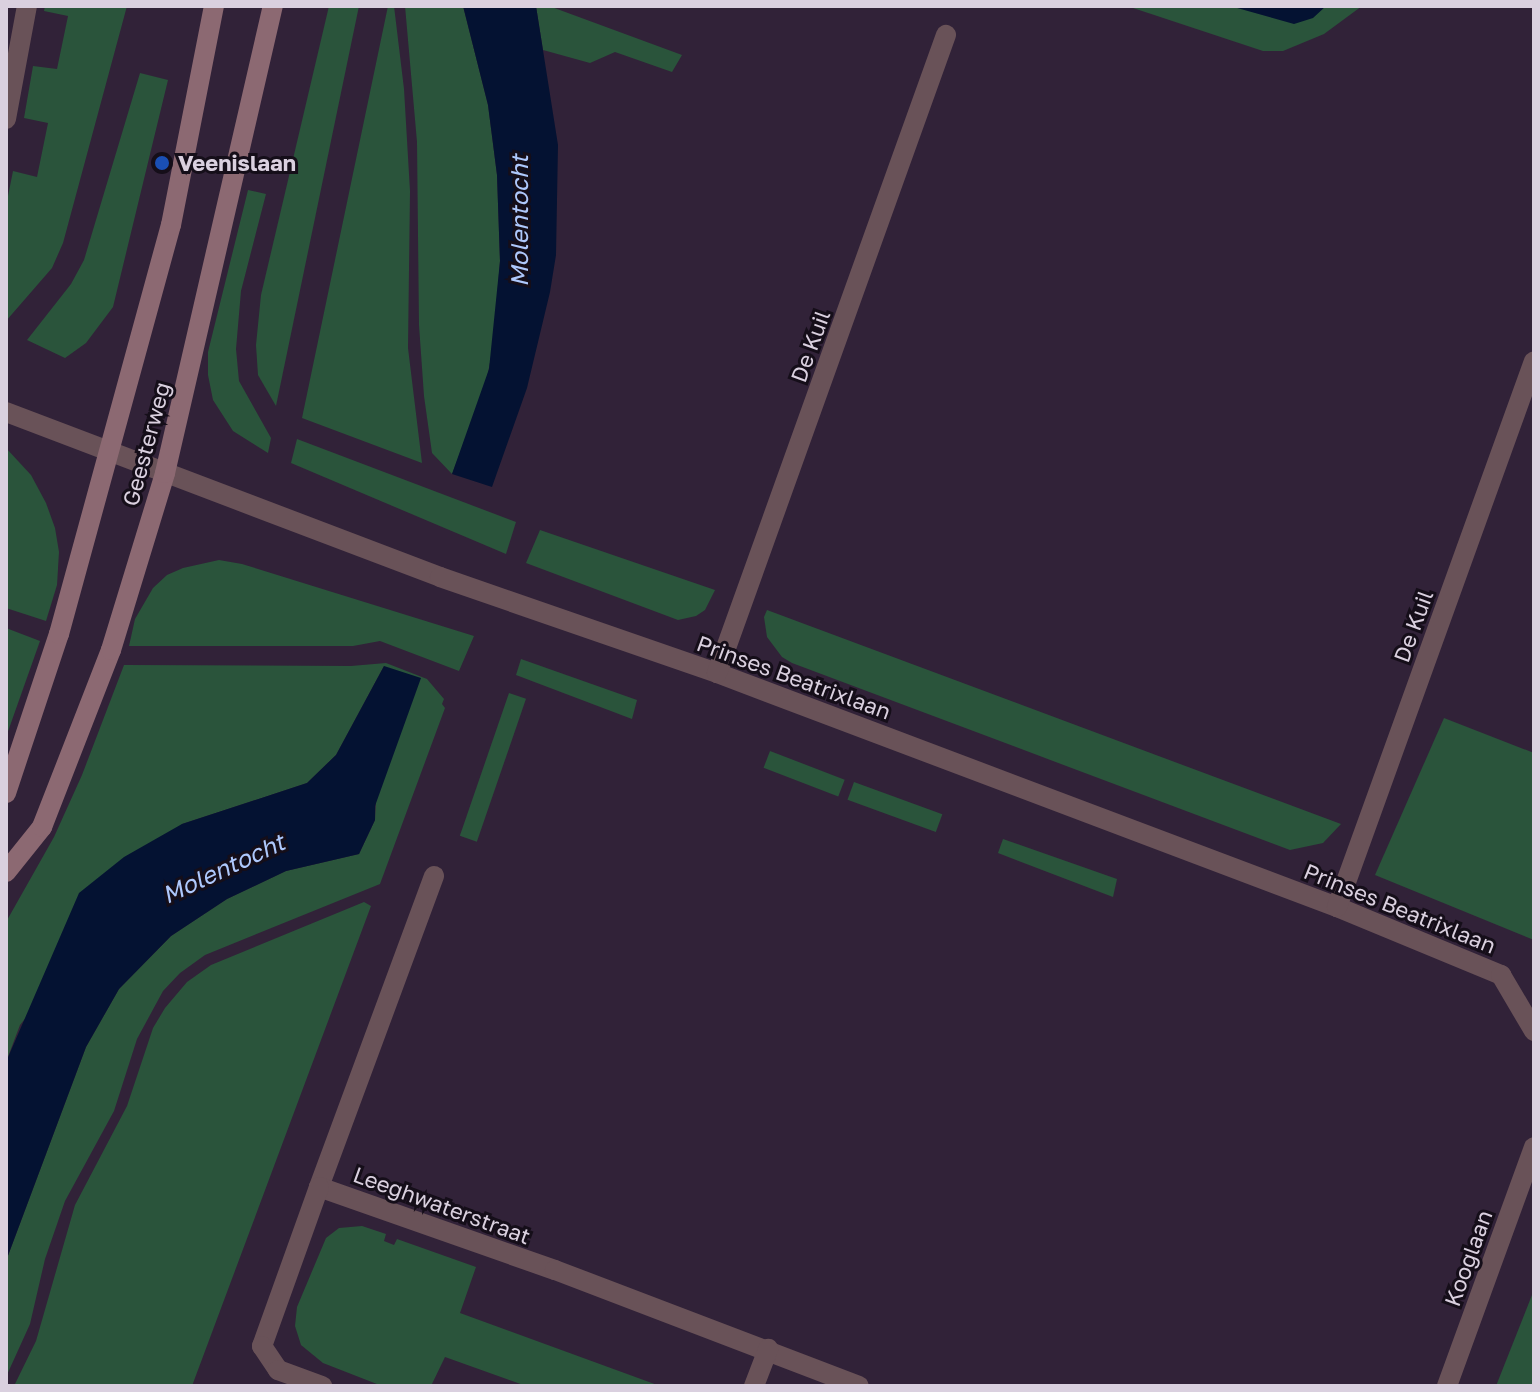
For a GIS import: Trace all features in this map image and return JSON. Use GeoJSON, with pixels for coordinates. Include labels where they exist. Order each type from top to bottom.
{"type":"FeatureCollection","features":[{"type":"Feature","properties":{"kind":"main road","name":"Geesterweg"},"geometry":{"type":"LineString","coordinates":[[6,793],[59,634],[171,225],[214,6]]}},
{"type":"Feature","properties":{"kind":"main road","name":"Geesterweg"},"geometry":{"type":"LineString","coordinates":[[6,872],[42,827],[85,723],[165,473],[273,6]]}},
{"type":"Feature","properties":{"kind":"street"},"geometry":{"type":"LineString","coordinates":[[6,119],[27,6]]}},
{"type":"Feature","properties":{"kind":"street","name":"De Kuil"},"geometry":{"type":"LineString","coordinates":[[717,673],[946,35]]}},
{"type":"Feature","properties":{"kind":"street","name":"De Kuil"},"geometry":{"type":"LineString","coordinates":[[1337,907],[1534,361]]}},
{"type":"Feature","properties":{"kind":"street","name":"Prinses Beatrixlaan"},"geometry":{"type":"LineString","coordinates":[[6,412],[440,577],[717,673],[1337,907],[1501,975],[1534,1031]]}},
{"type":"Feature","properties":{"kind":"street","name":"Leeghwaterstraat"},"geometry":{"type":"LineString","coordinates":[[434,876],[319,1187],[768,1349],[859,1386]]}},
{"type":"Feature","properties":{"kind":"street","name":"Kooglaan"},"geometry":{"type":"LineString","coordinates":[[1447,1386],[1534,1147]]}},
{"type":"Feature","properties":{"kind":"street"},"geometry":{"type":"LineString","coordinates":[[319,1187],[262,1346],[278,1370],[322,1386]]}},
{"type":"Feature","properties":{"kind":"street"},"geometry":{"type":"LineString","coordinates":[[754,1386],[768,1349]]}},
{"type":"Feature","properties":{"kind":"green space"},"geometry":{"type":"Polygon","coordinates":[[[45,6],[127,6],[63,243],[52,268],[6,321],[6,206],[13,171],[37,177],[48,123],[24,118],[33,66],[57,69],[68,16],[44,11],[45,6]]]}},
{"type":"Feature","properties":{"kind":"green space"},"geometry":{"type":"Polygon","coordinates":[[[329,6],[359,6],[276,406],[258,375],[256,345],[261,295],[329,6]]]}},
{"type":"Feature","properties":{"kind":"green space"},"geometry":{"type":"Polygon","coordinates":[[[388,6],[394,6],[404,89],[410,191],[408,348],[422,463],[302,418],[388,6]]]}},
{"type":"Feature","properties":{"kind":"green space"},"geometry":{"type":"Polygon","coordinates":[[[405,6],[463,6],[488,105],[497,175],[500,261],[493,347],[485,388],[452,474],[432,453],[424,396],[419,325],[417,142],[405,6]]]}},
{"type":"Feature","properties":{"kind":"green space"},"geometry":{"type":"Polygon","coordinates":[[[536,6],[549,6],[682,55],[672,72],[615,52],[590,63],[543,50],[536,6]]]}},
{"type":"Feature","properties":{"kind":"green space"},"geometry":{"type":"Polygon","coordinates":[[[1127,6],[1362,6],[1324,34],[1283,51],[1263,51],[1127,6]]]}},
{"type":"Feature","properties":{"kind":"green space"},"geometry":{"type":"Polygon","coordinates":[[[140,73],[168,80],[113,307],[86,343],[65,358],[27,340],[71,284],[84,260],[140,73]]]}},
{"type":"Feature","properties":{"kind":"green space"},"geometry":{"type":"Polygon","coordinates":[[[248,190],[266,194],[241,291],[236,349],[239,381],[271,438],[268,453],[233,431],[213,400],[208,375],[208,352],[248,190]]]}},
{"type":"Feature","properties":{"kind":"green space"},"geometry":{"type":"Polygon","coordinates":[[[297,439],[516,522],[506,554],[291,463],[297,439]]]}},
{"type":"Feature","properties":{"kind":"green space"},"geometry":{"type":"Polygon","coordinates":[[[6,448],[31,475],[55,528],[59,552],[57,585],[46,621],[6,608],[6,448]]]}},
{"type":"Feature","properties":{"kind":"green space"},"geometry":{"type":"Polygon","coordinates":[[[540,530],[715,590],[705,610],[696,616],[678,620],[526,563],[540,530]]]}},
{"type":"Feature","properties":{"kind":"green space"},"geometry":{"type":"Polygon","coordinates":[[[219,560],[242,564],[474,636],[459,671],[380,641],[353,646],[129,646],[135,619],[153,588],[167,575],[183,568],[219,560]]]}},
{"type":"Feature","properties":{"kind":"green space"},"geometry":{"type":"Polygon","coordinates":[[[767,610],[1341,824],[1323,843],[1290,850],[792,663],[782,657],[767,637],[764,617],[767,610]]]}},
{"type":"Feature","properties":{"kind":"green space"},"geometry":{"type":"Polygon","coordinates":[[[6,628],[40,641],[6,737],[6,628]]]}},
{"type":"Feature","properties":{"kind":"green space"},"geometry":{"type":"Polygon","coordinates":[[[521,659],[637,700],[632,719],[516,675],[521,659]]]}},
{"type":"Feature","properties":{"kind":"green space"},"geometry":{"type":"Polygon","coordinates":[[[386,663],[427,679],[444,699],[442,704],[445,708],[380,884],[205,955],[180,973],[163,991],[137,1039],[114,1111],[65,1201],[45,1259],[30,1324],[6,1377],[6,1261],[86,1047],[119,989],[171,936],[227,899],[286,871],[359,854],[375,820],[384,666],[336,755],[307,783],[182,824],[20,1025],[6,1062],[6,922],[54,837],[82,775],[124,665],[351,666],[386,663]]]}},
{"type":"Feature","properties":{"kind":"green space"},"geometry":{"type":"Polygon","coordinates":[[[509,693],[526,699],[477,842],[460,836],[509,693]]]}},
{"type":"Feature","properties":{"kind":"green space"},"geometry":{"type":"Polygon","coordinates":[[[1444,718],[1534,753],[1534,940],[1375,875],[1444,718]]]}},
{"type":"Feature","properties":{"kind":"green space"},"geometry":{"type":"Polygon","coordinates":[[[770,751],[845,780],[838,796],[764,768],[770,751]]]}},
{"type":"Feature","properties":{"kind":"green space"},"geometry":{"type":"Polygon","coordinates":[[[854,782],[942,814],[936,832],[848,800],[854,782]]]}},
{"type":"Feature","properties":{"kind":"green space"},"geometry":{"type":"Polygon","coordinates":[[[1003,839],[1117,879],[1113,897],[998,853],[1003,839]]]}},
{"type":"Feature","properties":{"kind":"green space"},"geometry":{"type":"Polygon","coordinates":[[[364,902],[371,906],[192,1386],[14,1386],[36,1341],[75,1205],[127,1106],[153,1028],[165,1008],[187,982],[211,965],[364,902]]]}},
{"type":"Feature","properties":{"kind":"green space"},"geometry":{"type":"Polygon","coordinates":[[[362,1226],[386,1234],[384,1241],[394,1245],[397,1239],[476,1267],[460,1313],[660,1386],[526,1386],[445,1357],[431,1386],[382,1386],[323,1363],[301,1345],[295,1326],[297,1307],[326,1238],[339,1228],[362,1226]]]}},
{"type":"Feature","properties":{"kind":"green space"},"geometry":{"type":"Polygon","coordinates":[[[1534,1290],[1534,1386],[1496,1386],[1534,1290]]]}},
{"type":"Feature","properties":{"kind":"water","name":"Molentocht"},"geometry":{"type":"Polygon","coordinates":[[[463,6],[536,6],[558,145],[556,255],[550,292],[527,388],[492,487],[452,474],[489,369],[500,261],[497,175],[488,105],[463,6]]]}},
{"type":"Feature","properties":{"kind":"water"},"geometry":{"type":"Polygon","coordinates":[[[1230,6],[1326,6],[1313,18],[1294,24],[1230,6]]]}},
{"type":"Feature","properties":{"kind":"water","name":"Molentocht"},"geometry":{"type":"Polygon","coordinates":[[[384,666],[421,678],[375,806],[375,820],[359,854],[286,871],[227,899],[171,936],[119,989],[86,1047],[6,1261],[6,1062],[79,893],[124,857],[182,824],[307,783],[336,755],[384,666]]]}},
{"type":"Feature","properties":{"kind":"place","name":"Veenislaan"},"geometry":{"type":"Point","coordinates":[162,163]}}]}
